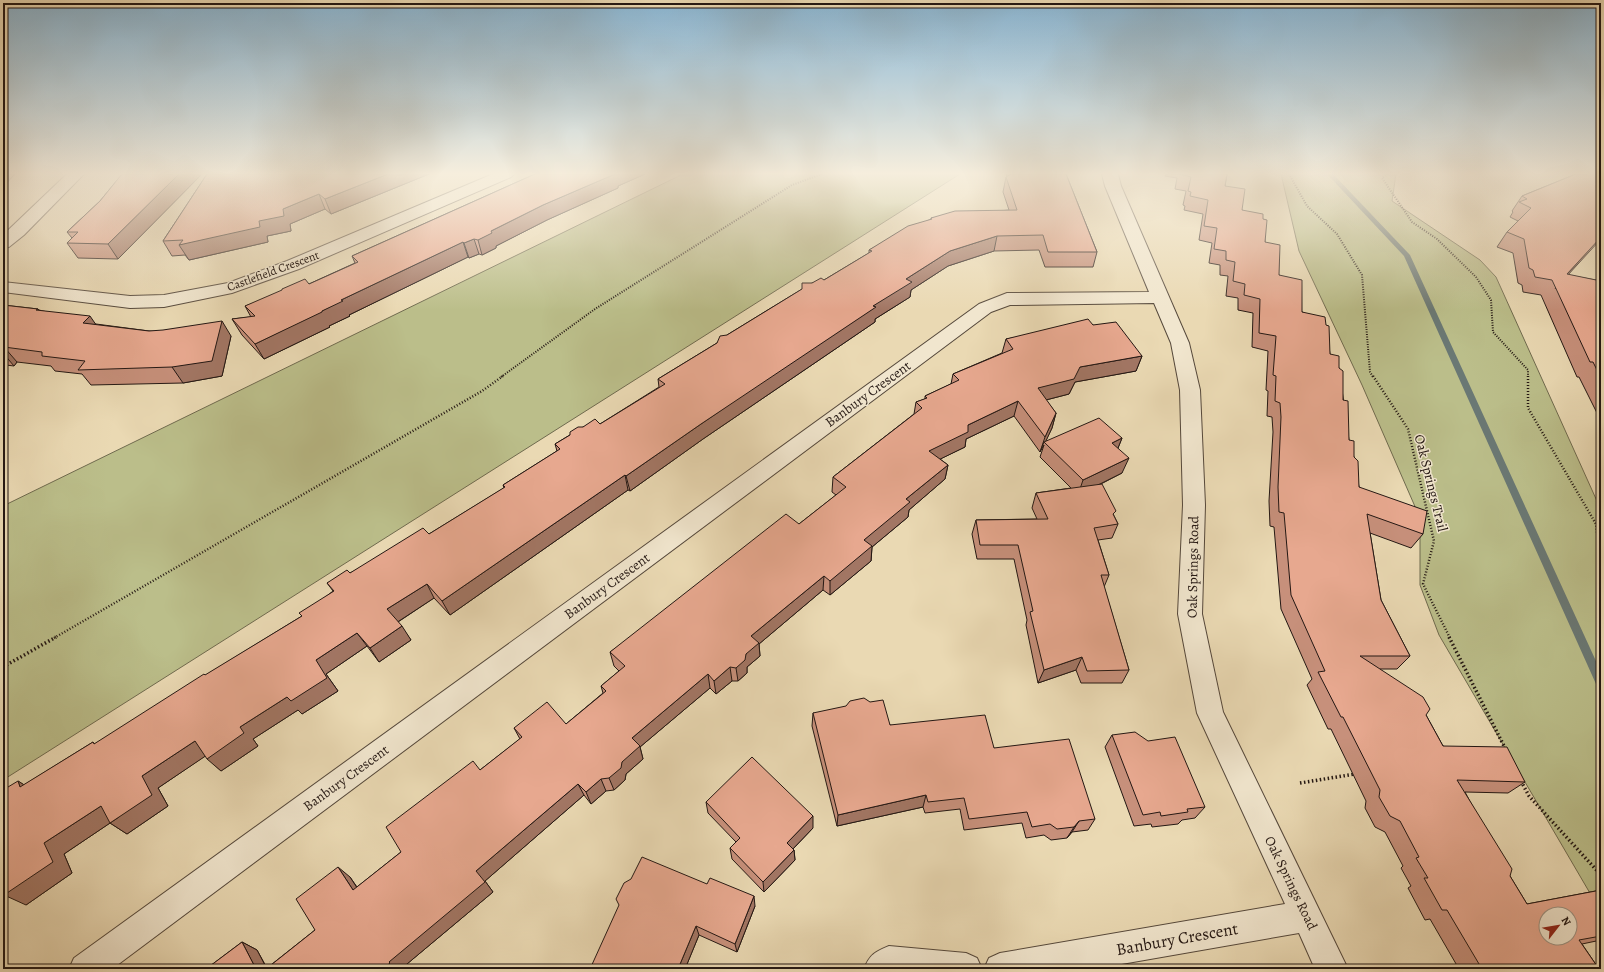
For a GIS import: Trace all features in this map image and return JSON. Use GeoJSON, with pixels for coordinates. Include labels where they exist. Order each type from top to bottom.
{"type":"FeatureCollection","features":[{"type":"Feature","properties":{"kind":"street"},"geometry":{"type":"LineString","coordinates":[[3,243],[31,219]]}},
{"type":"Feature","properties":{"kind":"street","name":"Castlefield Crescent"},"geometry":{"type":"LineString","coordinates":[[3,287],[130,302],[164,301],[232,288],[293,265],[400,219]]}},
{"type":"Feature","properties":{"kind":"street","name":"Oak Springs Road"},"geometry":{"type":"LineString","coordinates":[[1127,219],[1180,343],[1190,390],[1194,505],[1190,614],[1210,713],[1332,969]]}},
{"type":"Feature","properties":{"kind":"street","name":"Banbury Crescent"},"geometry":{"type":"LineString","coordinates":[[85,969],[985,308],[1006,299],[1161,297]]}},
{"type":"Feature","properties":{"kind":"street","name":"Banbury Crescent"},"geometry":{"type":"LineString","coordinates":[[1000,969],[1307,916]]}},
{"type":"Feature","properties":{"kind":"street"},"geometry":{"type":"LineString","coordinates":[[880,969],[890,962],[966,969]]}},
{"type":"Feature","properties":{"kind":"path"},"geometry":{"type":"LineString","coordinates":[[3,667],[482,391],[615,296],[737,219]]}},
{"type":"Feature","properties":{"kind":"path","name":"Oak Springs Trail"},"geometry":{"type":"LineString","coordinates":[[1321,219],[1337,234],[1362,275],[1370,372],[1408,430],[1434,540],[1423,584],[1508,754]]}},
{"type":"Feature","properties":{"kind":"path"},"geometry":{"type":"LineString","coordinates":[[1410,219],[1437,239],[1476,276],[1491,300],[1493,332],[1528,370],[1528,408],[1596,524],[1601,569]]}},
{"type":"Feature","properties":{"kind":"path"},"geometry":{"type":"LineString","coordinates":[[1497,749],[1505,748]]}},
{"type":"Feature","properties":{"kind":"path"},"geometry":{"type":"LineString","coordinates":[[1300,783],[1363,772]]}},
{"type":"Feature","properties":{"kind":"path"},"geometry":{"type":"LineString","coordinates":[[1519,775],[1529,796],[1601,874]]}},
{"type":"Feature","properties":{"kind":"green space"},"geometry":{"type":"Polygon","coordinates":[[[590,219],[888,219],[3,780],[3,506],[590,219]]]}},
{"type":"Feature","properties":{"kind":"green space"},"geometry":{"type":"Polygon","coordinates":[[[1292,219],[1419,219],[1480,260],[1496,277],[1601,510],[1601,912],[1439,635],[1420,585],[1420,518],[1362,385],[1299,251],[1292,219]]]}},
{"type":"Feature","properties":{"kind":"building"},"geometry":{"type":"Polygon","coordinates":[[[80,219],[133,219],[108,244],[67,243],[78,232],[67,232],[80,219]]]}},
{"type":"Feature","properties":{"kind":"building"},"geometry":{"type":"Polygon","coordinates":[[[177,219],[267,219],[259,221],[260,227],[179,245],[183,240],[163,241],[177,219]]]}},
{"type":"Feature","properties":{"kind":"building"},"geometry":{"type":"Polygon","coordinates":[[[434,219],[514,219],[491,231],[492,233],[478,240],[474,239],[464,243],[463,242],[341,300],[343,301],[255,344],[232,319],[255,316],[245,306],[305,279],[309,284],[358,262],[352,256],[434,219]]]}},
{"type":"Feature","properties":{"kind":"building"},"geometry":{"type":"Polygon","coordinates":[[[931,219],[1084,219],[1097,252],[1048,252],[1043,235],[997,236],[950,251],[906,279],[912,282],[873,306],[876,307],[626,476],[625,475],[442,601],[427,584],[387,609],[402,626],[370,648],[357,633],[316,660],[327,678],[291,701],[287,697],[240,727],[244,733],[207,759],[195,741],[142,776],[152,795],[110,823],[101,806],[44,843],[53,862],[4,895],[3,790],[18,781],[20,787],[93,742],[94,744],[204,674],[205,675],[302,616],[299,613],[334,591],[327,583],[347,570],[350,573],[423,528],[429,534],[505,487],[503,485],[560,449],[555,444],[570,435],[570,432],[578,427],[583,427],[595,419],[600,424],[665,384],[658,379],[717,343],[720,336],[727,335],[802,289],[802,283],[812,283],[821,278],[824,280],[872,251],[869,250],[908,226],[931,219]]]}},
{"type":"Feature","properties":{"kind":"building"},"geometry":{"type":"Polygon","coordinates":[[[1205,219],[1267,220],[1265,242],[1280,245],[1279,275],[1302,280],[1302,312],[1325,317],[1326,325],[1329,326],[1330,354],[1339,356],[1339,368],[1343,371],[1343,400],[1348,401],[1349,440],[1354,441],[1354,457],[1358,461],[1359,487],[1427,511],[1423,534],[1367,514],[1381,600],[1410,656],[1360,656],[1423,697],[1430,709],[1426,715],[1443,746],[1507,747],[1525,782],[1457,780],[1512,869],[1510,876],[1527,904],[1601,890],[1601,936],[1579,940],[1599,969],[1482,969],[1447,910],[1442,910],[1424,878],[1428,878],[1416,858],[1419,857],[1400,821],[1390,816],[1379,797],[1380,790],[1343,717],[1341,717],[1318,672],[1325,671],[1291,595],[1284,513],[1279,512],[1278,487],[1281,417],[1280,403],[1275,401],[1276,376],[1273,375],[1276,336],[1259,333],[1260,299],[1244,295],[1245,284],[1233,281],[1235,262],[1226,260],[1226,251],[1214,249],[1217,228],[1204,226],[1205,219]]]}},
{"type":"Feature","properties":{"kind":"building"},"geometry":{"type":"Polygon","coordinates":[[[1520,219],[1601,219],[1601,237],[1567,274],[1601,281],[1601,378],[1593,362],[1590,362],[1552,280],[1535,277],[1533,270],[1529,268],[1524,239],[1507,232],[1520,219]]]}},
{"type":"Feature","properties":{"kind":"building"},"geometry":{"type":"Polygon","coordinates":[[[3,305],[90,316],[83,323],[149,331],[222,321],[212,361],[172,367],[78,370],[85,361],[42,356],[42,352],[3,348],[3,305]]]}},
{"type":"Feature","properties":{"kind":"building"},"geometry":{"type":"Polygon","coordinates":[[[1088,319],[1093,325],[1116,322],[1142,356],[1080,367],[1074,379],[1038,388],[1056,413],[1045,437],[1018,401],[968,425],[968,432],[929,451],[948,465],[906,499],[910,502],[864,540],[872,546],[830,581],[824,576],[751,636],[759,643],[746,654],[745,660],[736,668],[730,667],[714,681],[708,674],[632,738],[640,746],[622,762],[621,768],[609,778],[601,779],[586,792],[578,784],[476,871],[485,882],[389,962],[390,963],[383,969],[266,969],[315,930],[296,899],[338,867],[353,890],[401,852],[386,827],[473,761],[480,770],[522,737],[514,728],[547,702],[566,724],[606,691],[601,686],[625,666],[610,652],[786,514],[799,524],[846,487],[833,477],[922,408],[916,402],[927,398],[925,396],[959,380],[953,374],[1013,349],[1006,339],[1088,319]]]}},
{"type":"Feature","properties":{"kind":"building"},"geometry":{"type":"Polygon","coordinates":[[[1099,418],[1122,438],[1112,443],[1129,458],[1083,480],[1044,442],[1099,418]]]}},
{"type":"Feature","properties":{"kind":"building"},"geometry":{"type":"Polygon","coordinates":[[[1102,484],[1116,511],[1113,514],[1118,524],[1094,528],[1109,575],[1101,575],[1129,670],[1087,671],[1082,657],[1044,670],[1030,612],[1033,611],[1018,545],[980,545],[976,520],[1048,519],[1036,493],[1102,484]]]}},
{"type":"Feature","properties":{"kind":"building"},"geometry":{"type":"Polygon","coordinates":[[[864,698],[870,702],[883,700],[890,725],[985,715],[994,748],[1069,739],[1095,819],[1079,821],[1074,827],[1057,829],[1050,824],[1032,827],[1027,812],[969,819],[964,798],[928,802],[926,795],[838,815],[813,713],[846,706],[850,701],[864,698]]]}},
{"type":"Feature","properties":{"kind":"building"},"geometry":{"type":"Polygon","coordinates":[[[1135,732],[1148,741],[1175,737],[1205,807],[1187,809],[1188,812],[1161,816],[1160,812],[1143,815],[1112,735],[1135,732]]]}},
{"type":"Feature","properties":{"kind":"building"},"geometry":{"type":"Polygon","coordinates":[[[752,757],[813,816],[787,843],[794,850],[763,882],[730,848],[740,838],[706,802],[752,757]]]}},
{"type":"Feature","properties":{"kind":"building"},"geometry":{"type":"Polygon","coordinates":[[[642,857],[707,884],[710,878],[754,896],[735,944],[696,926],[678,969],[590,969],[619,905],[616,899],[624,883],[631,879],[642,857]]]}},
{"type":"Feature","properties":{"kind":"building"},"geometry":{"type":"Polygon","coordinates":[[[242,942],[256,969],[206,969],[242,942]]]}},
{"type":"Feature","properties":{"kind":"waterway"},"geometry":{"type":"LineString","coordinates":[[1373,219],[1407,255],[1601,684]]}}]}
